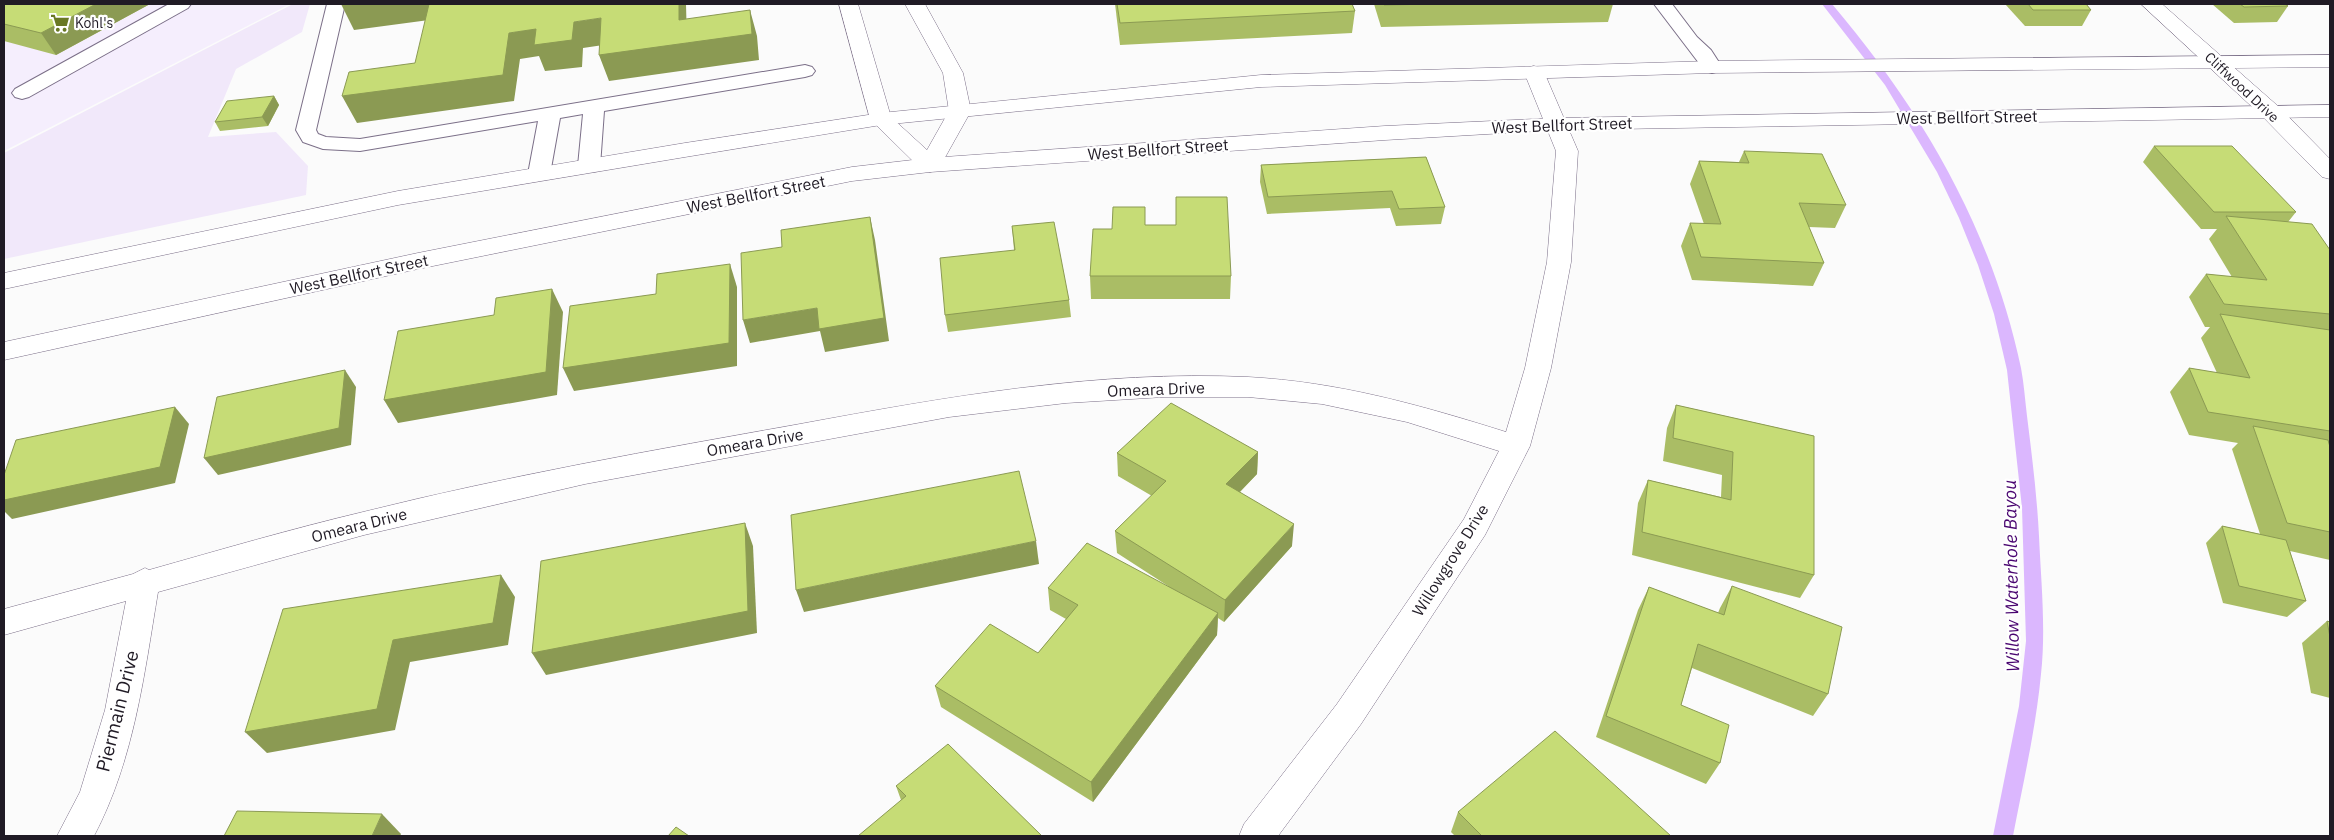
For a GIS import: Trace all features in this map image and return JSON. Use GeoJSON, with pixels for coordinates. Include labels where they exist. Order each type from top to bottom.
{"type":"FeatureCollection","features":[{"type":"Feature","properties":{"kind":"main road"},"geometry":{"type":"LineString","coordinates":[[848,4],[881,120],[930,165],[960,111],[953,73],[915,4]]}},
{"type":"Feature","properties":{"kind":"main road","name":"Cliffwood Drive"},"geometry":{"type":"LineString","coordinates":[[2151,4],[2271,112],[2330,172]]}},
{"type":"Feature","properties":{"kind":"main road"},"geometry":{"type":"LineString","coordinates":[[4,281],[398,198],[589,166],[881,120],[1260,81],[1712,67],[2330,61]]}},
{"type":"Feature","properties":{"kind":"main road","name":"Willowgrove Drive"},"geometry":{"type":"LineString","coordinates":[[1257,836],[1349,714],[1475,527],[1516,446],[1538,368],[1559,262],[1567,151],[1534,72]]}},
{"type":"Feature","properties":{"kind":"main road","name":"West Bellfort Street"},"geometry":{"type":"LineString","coordinates":[[4,351],[418,261],[852,174],[930,165],[1386,133],[1557,124],[2330,111]]}},
{"type":"Feature","properties":{"kind":"main road","name":"Omeara Drive"},"geometry":{"type":"LineString","coordinates":[[4,622],[145,581],[364,523],[585,473],[949,408],[1066,393],[1164,387],[1248,386],[1322,394],[1409,412],[1516,446]]}},
{"type":"Feature","properties":{"kind":"main road","name":"Piermain Drive"},"geometry":{"type":"LineString","coordinates":[[75,836],[96,797],[122,710],[145,581]]}},
{"type":"Feature","properties":{"kind":"lane"},"geometry":{"type":"LineString","coordinates":[[22,93],[182,4]]}},
{"type":"Feature","properties":{"kind":"lane"},"geometry":{"type":"LineString","coordinates":[[336,4],[306,130],[310,138],[329,144],[360,145],[805,71]]}},
{"type":"Feature","properties":{"kind":"lane"},"geometry":{"type":"LineString","coordinates":[[1663,4],[1690,41],[1704,54],[1712,67]]}},
{"type":"Feature","properties":{"kind":"lane"},"geometry":{"type":"LineString","coordinates":[[589,166],[594,106]]}},
{"type":"Feature","properties":{"kind":"lane"},"geometry":{"type":"LineString","coordinates":[[539,174],[550,114]]}},
{"type":"Feature","properties":{"kind":"shaded area"},"geometry":{"type":"Polygon","coordinates":[[[4,4],[290,4],[4,151],[4,4]]]}},
{"type":"Feature","properties":{"kind":"shaded area"},"geometry":{"type":"Polygon","coordinates":[[[293,4],[310,4],[302,32],[236,69],[208,137],[276,132],[308,166],[306,195],[4,259],[4,153],[293,4]]]}},
{"type":"Feature","properties":{"kind":"building"},"geometry":{"type":"Polygon","coordinates":[[[4,4],[96,4],[41,33],[4,24],[4,4]]]}},
{"type":"Feature","properties":{"kind":"building"},"geometry":{"type":"Polygon","coordinates":[[[429,4],[679,4],[679,20],[750,10],[752,34],[599,55],[601,18],[574,22],[572,40],[534,45],[536,29],[509,33],[503,75],[342,96],[349,72],[415,63],[429,4]]]}},
{"type":"Feature","properties":{"kind":"building"},"geometry":{"type":"Polygon","coordinates":[[[1117,4],[1352,4],[1355,11],[1120,23],[1117,4]]]}},
{"type":"Feature","properties":{"kind":"building"},"geometry":{"type":"Polygon","coordinates":[[[1384,4],[1435,4],[1384,5],[1384,4]]]}},
{"type":"Feature","properties":{"kind":"building"},"geometry":{"type":"Polygon","coordinates":[[[2028,4],[2086,4],[2091,10],[2033,10],[2028,4]]]}},
{"type":"Feature","properties":{"kind":"building"},"geometry":{"type":"Polygon","coordinates":[[[2240,4],[2285,4],[2288,6],[2244,7],[2240,4]]]}},
{"type":"Feature","properties":{"kind":"building"},"geometry":{"type":"Polygon","coordinates":[[[274,96],[262,117],[215,122],[227,101],[274,96]]]}},
{"type":"Feature","properties":{"kind":"building"},"geometry":{"type":"Polygon","coordinates":[[[2154,146],[2232,146],[2296,212],[2214,212],[2154,146]]]}},
{"type":"Feature","properties":{"kind":"building"},"geometry":{"type":"Polygon","coordinates":[[[1744,151],[1822,154],[1846,205],[1799,203],[1824,263],[1701,257],[1690,223],[1721,224],[1699,161],[1749,163],[1744,151]]]}},
{"type":"Feature","properties":{"kind":"building"},"geometry":{"type":"Polygon","coordinates":[[[1426,157],[1445,207],[1399,209],[1392,191],[1268,197],[1261,165],[1426,157]]]}},
{"type":"Feature","properties":{"kind":"building"},"geometry":{"type":"Polygon","coordinates":[[[1176,197],[1227,197],[1231,276],[1090,276],[1093,229],[1112,229],[1113,207],[1145,207],[1145,225],[1176,225],[1176,197]]]}},
{"type":"Feature","properties":{"kind":"building"},"geometry":{"type":"Polygon","coordinates":[[[2226,216],[2312,224],[2330,250],[2330,314],[2224,304],[2206,274],[2267,280],[2226,216]]]}},
{"type":"Feature","properties":{"kind":"building"},"geometry":{"type":"Polygon","coordinates":[[[870,217],[884,318],[819,329],[817,308],[743,320],[741,253],[782,247],[781,230],[870,217]]]}},
{"type":"Feature","properties":{"kind":"building"},"geometry":{"type":"Polygon","coordinates":[[[1054,222],[1069,300],[945,315],[940,258],[1015,250],[1012,226],[1054,222]]]}},
{"type":"Feature","properties":{"kind":"building"},"geometry":{"type":"Polygon","coordinates":[[[730,264],[729,343],[563,368],[570,306],[656,294],[657,274],[730,264]]]}},
{"type":"Feature","properties":{"kind":"building"},"geometry":{"type":"Polygon","coordinates":[[[552,289],[546,372],[384,400],[398,331],[494,315],[496,298],[552,289]]]}},
{"type":"Feature","properties":{"kind":"building"},"geometry":{"type":"Polygon","coordinates":[[[2220,314],[2330,330],[2330,431],[2208,412],[2189,368],[2250,378],[2220,314]]]}},
{"type":"Feature","properties":{"kind":"building"},"geometry":{"type":"Polygon","coordinates":[[[345,370],[339,428],[204,458],[217,397],[345,370]]]}},
{"type":"Feature","properties":{"kind":"building"},"geometry":{"type":"Polygon","coordinates":[[[1171,403],[1258,452],[1226,484],[1294,524],[1225,600],[1115,531],[1166,481],[1117,453],[1171,403]]]}},
{"type":"Feature","properties":{"kind":"building"},"geometry":{"type":"Polygon","coordinates":[[[1676,405],[1814,436],[1814,575],[1642,532],[1648,480],[1731,500],[1733,452],[1673,438],[1676,405]]]}},
{"type":"Feature","properties":{"kind":"building"},"geometry":{"type":"Polygon","coordinates":[[[175,407],[160,467],[4,500],[4,475],[16,440],[175,407]]]}},
{"type":"Feature","properties":{"kind":"building"},"geometry":{"type":"Polygon","coordinates":[[[2253,426],[2328,440],[2330,447],[2330,532],[2287,523],[2253,426]]]}},
{"type":"Feature","properties":{"kind":"building"},"geometry":{"type":"Polygon","coordinates":[[[1019,471],[1036,541],[796,590],[791,515],[1019,471]]]}},
{"type":"Feature","properties":{"kind":"building"},"geometry":{"type":"Polygon","coordinates":[[[745,523],[748,611],[532,653],[541,561],[745,523]]]}},
{"type":"Feature","properties":{"kind":"building"},"geometry":{"type":"Polygon","coordinates":[[[2222,526],[2286,540],[2306,601],[2239,586],[2222,526]]]}},
{"type":"Feature","properties":{"kind":"building"},"geometry":{"type":"Polygon","coordinates":[[[1087,543],[1218,613],[1091,782],[935,686],[990,624],[1038,653],[1078,605],[1048,588],[1087,543]]]}},
{"type":"Feature","properties":{"kind":"building"},"geometry":{"type":"Polygon","coordinates":[[[501,575],[493,623],[393,640],[377,709],[245,732],[283,609],[501,575]]]}},
{"type":"Feature","properties":{"kind":"building"},"geometry":{"type":"Polygon","coordinates":[[[1732,586],[1842,627],[1828,694],[1698,644],[1681,705],[1729,725],[1720,763],[1606,716],[1649,587],[1724,615],[1732,586]]]}},
{"type":"Feature","properties":{"kind":"building"},"geometry":{"type":"Polygon","coordinates":[[[2327,621],[2330,622],[2330,637],[2327,621]]]}},
{"type":"Feature","properties":{"kind":"building"},"geometry":{"type":"Polygon","coordinates":[[[1555,731],[1671,836],[1482,836],[1458,812],[1555,731]]]}},
{"type":"Feature","properties":{"kind":"building"},"geometry":{"type":"Polygon","coordinates":[[[948,744],[1042,836],[858,836],[906,796],[896,786],[948,744]]]}},
{"type":"Feature","properties":{"kind":"building"},"geometry":{"type":"Polygon","coordinates":[[[237,811],[382,814],[372,836],[224,836],[237,811]]]}},
{"type":"Feature","properties":{"kind":"building"},"geometry":{"type":"Polygon","coordinates":[[[676,827],[689,836],[668,836],[676,827]]]}},
{"type":"Feature","properties":{"kind":"waterway","name":"Willow Waterhole Bayou"},"geometry":{"type":"LineString","coordinates":[[1827,4],[1860,43],[1890,84],[1918,127],[1943,172],[1966,218],[1985,265],[2001,314],[2014,370],[2030,508],[2034,641],[2033,672],[2028,706],[2003,836]]}},
{"type":"Feature","properties":{"kind":"place","name":"Kohl's"},"geometry":{"type":"Point","coordinates":[60,23]}}]}
